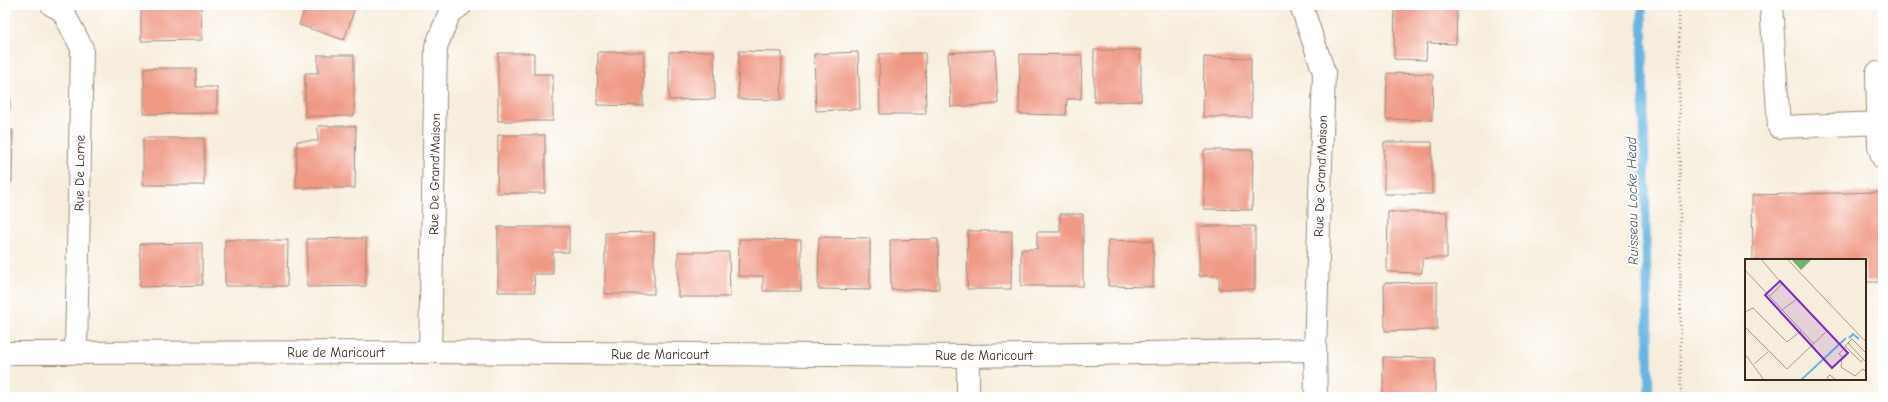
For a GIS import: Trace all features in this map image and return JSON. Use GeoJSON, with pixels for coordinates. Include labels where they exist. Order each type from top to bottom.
{"type":"FeatureCollection","features":[{"type":"Feature","properties":{"kind":"street","name":"Rue De Lorne"},"geometry":{"type":"LineString","coordinates":[[52,5],[62,10],[82,48],[76,352]]}},
{"type":"Feature","properties":{"kind":"street","name":"Rue De Grand'Maison"},"geometry":{"type":"LineString","coordinates":[[430,352],[436,47],[449,14],[461,5]]}},
{"type":"Feature","properties":{"kind":"street","name":"Rue De Grand'Maison"},"geometry":{"type":"LineString","coordinates":[[1301,5],[1324,72],[1315,350],[1316,397]]}},
{"type":"Feature","properties":{"kind":"street"},"geometry":{"type":"LineString","coordinates":[[1771,5],[1779,127],[1881,123]]}},
{"type":"Feature","properties":{"kind":"street"},"geometry":{"type":"LineString","coordinates":[[1883,73],[1877,73],[1881,123],[1879,146],[1883,158]]}},
{"type":"Feature","properties":{"kind":"street","name":"Rue de Maricourt"},"geometry":{"type":"LineString","coordinates":[[5,353],[430,352],[968,356],[1315,350]]}},
{"type":"Feature","properties":{"kind":"street"},"geometry":{"type":"LineString","coordinates":[[968,356],[968,397]]}},
{"type":"Feature","properties":{"kind":"path"},"geometry":{"type":"LineString","coordinates":[[1679,5],[1681,397]]}},
{"type":"Feature","properties":{"kind":"building"},"geometry":{"type":"Polygon","coordinates":[[[141,5],[201,5],[202,40],[141,41],[141,5]]]}},
{"type":"Feature","properties":{"kind":"building"},"geometry":{"type":"Polygon","coordinates":[[[306,5],[356,5],[344,40],[299,25],[306,5]]]}},
{"type":"Feature","properties":{"kind":"building"},"geometry":{"type":"Polygon","coordinates":[[[1395,5],[1457,5],[1456,44],[1427,43],[1426,60],[1394,59],[1395,5]]]}},
{"type":"Feature","properties":{"kind":"building"},"geometry":{"type":"Polygon","coordinates":[[[995,50],[998,104],[951,107],[948,53],[995,50]]]}},
{"type":"Feature","properties":{"kind":"building"},"geometry":{"type":"Polygon","coordinates":[[[1094,50],[1141,50],[1141,101],[1094,102],[1094,50]]]}},
{"type":"Feature","properties":{"kind":"building"},"geometry":{"type":"Polygon","coordinates":[[[714,51],[715,99],[669,100],[669,52],[714,51]]]}},
{"type":"Feature","properties":{"kind":"building"},"geometry":{"type":"Polygon","coordinates":[[[739,51],[782,52],[781,100],[738,99],[739,51]]]}},
{"type":"Feature","properties":{"kind":"building"},"geometry":{"type":"Polygon","coordinates":[[[598,52],[644,52],[643,106],[597,105],[598,52]]]}},
{"type":"Feature","properties":{"kind":"building"},"geometry":{"type":"Polygon","coordinates":[[[858,52],[860,109],[816,111],[814,54],[858,52]]]}},
{"type":"Feature","properties":{"kind":"building"},"geometry":{"type":"Polygon","coordinates":[[[498,53],[534,53],[534,74],[553,74],[553,121],[498,121],[498,53]]]}},
{"type":"Feature","properties":{"kind":"building"},"geometry":{"type":"Polygon","coordinates":[[[925,53],[926,114],[880,114],[879,54],[925,53]]]}},
{"type":"Feature","properties":{"kind":"building"},"geometry":{"type":"Polygon","coordinates":[[[1020,54],[1082,55],[1081,99],[1067,99],[1066,115],[1019,114],[1020,54]]]}},
{"type":"Feature","properties":{"kind":"building"},"geometry":{"type":"Polygon","coordinates":[[[318,55],[354,55],[354,116],[305,116],[305,73],[318,73],[318,55]]]}},
{"type":"Feature","properties":{"kind":"building"},"geometry":{"type":"Polygon","coordinates":[[[1204,57],[1251,58],[1251,117],[1203,117],[1204,57]]]}},
{"type":"Feature","properties":{"kind":"building"},"geometry":{"type":"Polygon","coordinates":[[[5,62],[9,62],[10,109],[5,109],[5,62]]]}},
{"type":"Feature","properties":{"kind":"building"},"geometry":{"type":"Polygon","coordinates":[[[144,68],[196,68],[196,87],[217,87],[217,113],[144,114],[144,68]]]}},
{"type":"Feature","properties":{"kind":"building"},"geometry":{"type":"Polygon","coordinates":[[[1387,73],[1433,74],[1432,120],[1386,119],[1387,73]]]}},
{"type":"Feature","properties":{"kind":"building"},"geometry":{"type":"Polygon","coordinates":[[[318,126],[356,126],[355,188],[296,188],[297,141],[318,141],[318,126]]]}},
{"type":"Feature","properties":{"kind":"building"},"geometry":{"type":"Polygon","coordinates":[[[5,130],[13,130],[12,182],[5,182],[5,130]]]}},
{"type":"Feature","properties":{"kind":"building"},"geometry":{"type":"Polygon","coordinates":[[[498,135],[545,135],[545,193],[497,193],[498,135]]]}},
{"type":"Feature","properties":{"kind":"building"},"geometry":{"type":"Polygon","coordinates":[[[143,138],[204,138],[204,185],[143,185],[143,138]]]}},
{"type":"Feature","properties":{"kind":"building"},"geometry":{"type":"Polygon","coordinates":[[[1384,142],[1432,142],[1432,194],[1384,194],[1384,142]]]}},
{"type":"Feature","properties":{"kind":"building"},"geometry":{"type":"Polygon","coordinates":[[[1204,150],[1253,150],[1252,210],[1204,209],[1204,150]]]}},
{"type":"Feature","properties":{"kind":"building"},"geometry":{"type":"Polygon","coordinates":[[[1883,192],[1883,282],[1866,282],[1866,259],[1753,259],[1752,195],[1883,192]]]}},
{"type":"Feature","properties":{"kind":"building"},"geometry":{"type":"Polygon","coordinates":[[[1388,212],[1447,212],[1447,258],[1422,258],[1422,273],[1387,272],[1388,212]]]}},
{"type":"Feature","properties":{"kind":"building"},"geometry":{"type":"Polygon","coordinates":[[[1060,214],[1083,214],[1083,286],[1021,286],[1021,249],[1037,249],[1037,232],[1060,232],[1060,214]]]}},
{"type":"Feature","properties":{"kind":"building"},"geometry":{"type":"Polygon","coordinates":[[[1199,226],[1255,226],[1255,289],[1219,289],[1219,276],[1199,276],[1199,226]]]}},
{"type":"Feature","properties":{"kind":"building"},"geometry":{"type":"Polygon","coordinates":[[[498,227],[569,227],[569,252],[553,252],[553,274],[534,274],[535,292],[498,292],[498,227]]]}},
{"type":"Feature","properties":{"kind":"building"},"geometry":{"type":"Polygon","coordinates":[[[968,231],[1012,231],[1011,289],[967,289],[968,231]]]}},
{"type":"Feature","properties":{"kind":"building"},"geometry":{"type":"Polygon","coordinates":[[[654,232],[654,294],[605,294],[605,233],[654,232]]]}},
{"type":"Feature","properties":{"kind":"building"},"geometry":{"type":"Polygon","coordinates":[[[819,237],[870,238],[870,290],[818,289],[819,237]]]}},
{"type":"Feature","properties":{"kind":"building"},"geometry":{"type":"Polygon","coordinates":[[[366,238],[366,286],[307,287],[307,239],[366,238]]]}},
{"type":"Feature","properties":{"kind":"building"},"geometry":{"type":"Polygon","coordinates":[[[739,239],[801,240],[801,291],[763,291],[763,276],[738,276],[739,239]]]}},
{"type":"Feature","properties":{"kind":"building"},"geometry":{"type":"Polygon","coordinates":[[[938,239],[939,289],[891,290],[890,240],[938,239]]]}},
{"type":"Feature","properties":{"kind":"building"},"geometry":{"type":"Polygon","coordinates":[[[225,240],[288,240],[287,286],[225,286],[225,240]]]}},
{"type":"Feature","properties":{"kind":"building"},"geometry":{"type":"Polygon","coordinates":[[[1108,240],[1153,241],[1153,287],[1108,286],[1108,240]]]}},
{"type":"Feature","properties":{"kind":"building"},"geometry":{"type":"Polygon","coordinates":[[[6,241],[7,276],[5,276],[6,241]]]}},
{"type":"Feature","properties":{"kind":"building"},"geometry":{"type":"Polygon","coordinates":[[[202,243],[202,285],[140,287],[140,244],[202,243]]]}},
{"type":"Feature","properties":{"kind":"building"},"geometry":{"type":"Polygon","coordinates":[[[678,252],[729,252],[730,297],[678,297],[678,252]]]}},
{"type":"Feature","properties":{"kind":"building"},"geometry":{"type":"Polygon","coordinates":[[[1437,282],[1437,330],[1385,331],[1384,283],[1437,282]]]}},
{"type":"Feature","properties":{"kind":"building"},"geometry":{"type":"Polygon","coordinates":[[[1383,357],[1435,358],[1435,397],[1404,397],[1404,394],[1383,394],[1383,357]]]}},
{"type":"Feature","properties":{"kind":"waterway","name":"Ruisseau Locke Head"},"geometry":{"type":"LineString","coordinates":[[1642,5],[1649,397]]}}]}
